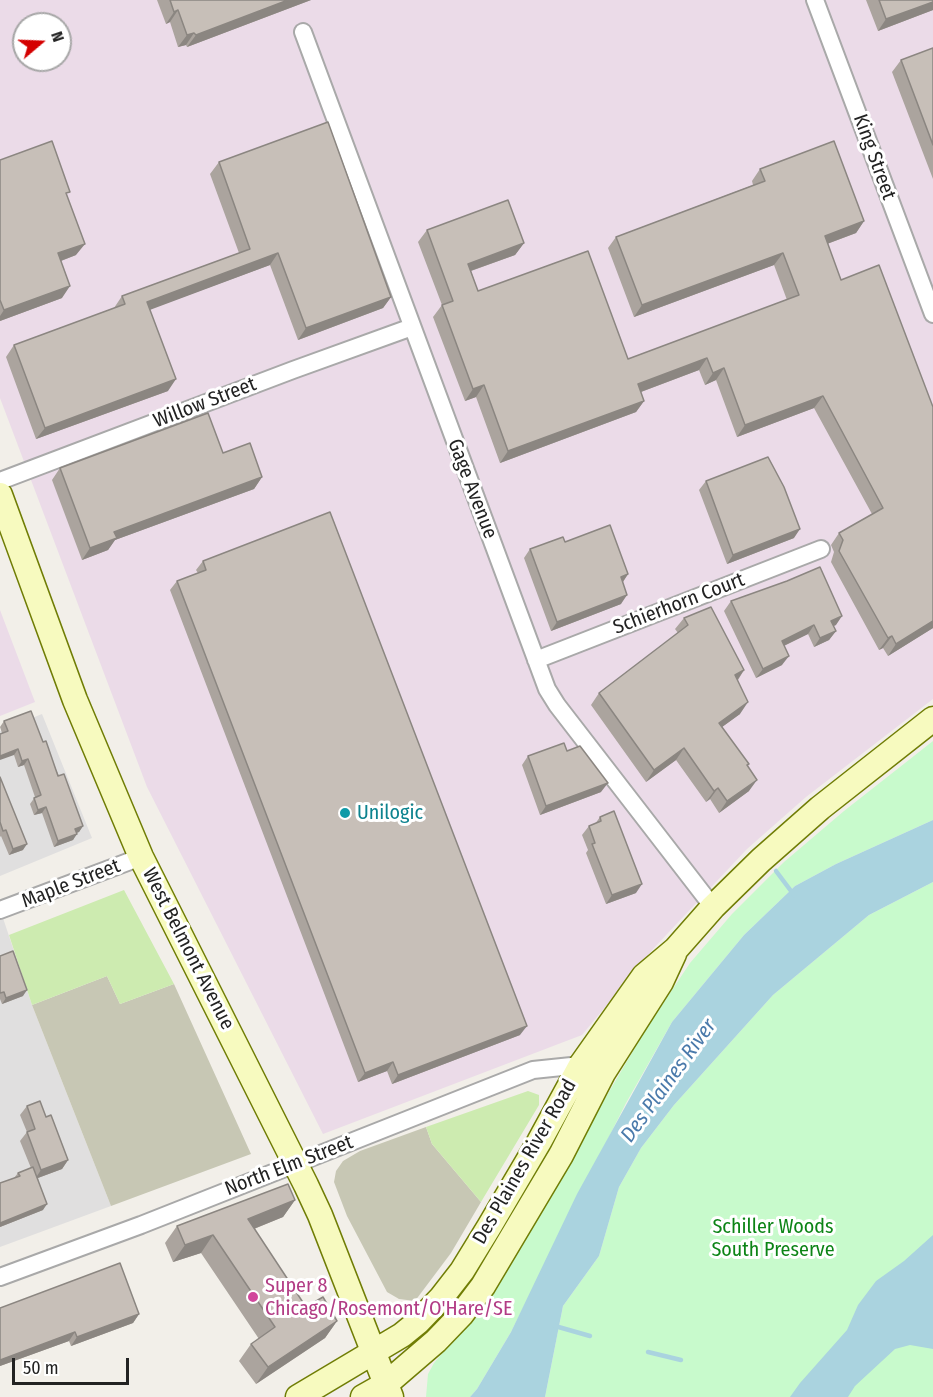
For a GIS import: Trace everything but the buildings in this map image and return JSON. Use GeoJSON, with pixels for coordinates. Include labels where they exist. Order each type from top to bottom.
{"type":"FeatureCollection","features":[{"type":"Feature","properties":{"kind":"main road","name":"West Belmont Avenue"},"geometry":{"type":"LineString","coordinates":[[0,495],[75,700],[141,857],[297,1164],[320,1215],[388,1391]]}},
{"type":"Feature","properties":{"kind":"main road","name":"Des Plaines River Road"},"geometry":{"type":"LineString","coordinates":[[298,1397],[374,1353],[418,1322],[441,1298],[462,1271],[539,1142],[581,1065],[644,976],[676,949],[713,907],[761,860],[820,808],[933,719]]}},
{"type":"Feature","properties":{"kind":"main road","name":"Des Plaines River Road"},"geometry":{"type":"LineString","coordinates":[[363,1397],[388,1391],[461,1315],[483,1286],[561,1155],[603,1073],[662,982],[676,949]]}},
{"type":"Feature","properties":{"kind":"street","name":"King Street"},"geometry":{"type":"LineString","coordinates":[[815,0],[933,314]]}},
{"type":"Feature","properties":{"kind":"street","name":"Gage Avenue"},"geometry":{"type":"LineString","coordinates":[[303,32],[547,689],[713,907]]}},
{"type":"Feature","properties":{"kind":"street","name":"Willow Street"},"geometry":{"type":"LineString","coordinates":[[0,481],[412,327]]}},
{"type":"Feature","properties":{"kind":"street","name":"Schierhorn Court"},"geometry":{"type":"LineString","coordinates":[[536,660],[821,549]]}},
{"type":"Feature","properties":{"kind":"street","name":"Maple Street"},"geometry":{"type":"LineString","coordinates":[[0,910],[141,857]]}},
{"type":"Feature","properties":{"kind":"street","name":"North Elm Street"},"geometry":{"type":"LineString","coordinates":[[0,1277],[297,1164],[533,1070],[581,1065]]}},
{"type":"Feature","properties":{"kind":"shaded area"},"geometry":{"type":"Polygon","coordinates":[[[0,0],[933,0],[933,699],[806,797],[747,849],[653,949],[582,1035],[323,1134],[147,787],[0,398],[0,0]]]}},
{"type":"Feature","properties":{"kind":"shaded area"},"geometry":{"type":"Polygon","coordinates":[[[0,610],[35,702],[0,716],[0,610]]]}},
{"type":"Feature","properties":{"kind":"shaded area"},"geometry":{"type":"Polygon","coordinates":[[[42,714],[92,838],[0,876],[0,731],[42,714]]]}},
{"type":"Feature","properties":{"kind":"shaded area"},"geometry":{"type":"Polygon","coordinates":[[[0,909],[32,1005],[111,1206],[0,1247],[0,909]]]}},
{"type":"Feature","properties":{"kind":"shaded area"},"geometry":{"type":"Polygon","coordinates":[[[107,976],[120,1004],[174,984],[251,1154],[111,1206],[32,1005],[107,976]]]}},
{"type":"Feature","properties":{"kind":"shaded area"},"geometry":{"type":"Polygon","coordinates":[[[426,1127],[432,1144],[481,1202],[451,1253],[415,1301],[399,1299],[387,1292],[347,1216],[334,1182],[336,1171],[343,1161],[360,1151],[426,1127]]]}},
{"type":"Feature","properties":{"kind":"green space"},"geometry":{"type":"Polygon","coordinates":[[[933,741],[933,820],[836,864],[795,886],[744,935],[672,1022],[626,1103],[511,1332],[477,1389],[470,1397],[426,1397],[428,1374],[434,1363],[485,1302],[646,1029],[690,963],[732,914],[784,862],[933,741]]]}},
{"type":"Feature","properties":{"kind":"green space","name":"Schiller Woods South Preserve"},"geometry":{"type":"Polygon","coordinates":[[[933,882],[933,1397],[545,1397],[563,1306],[599,1256],[619,1187],[641,1148],[674,1105],[773,995],[869,915],[933,882]]]}},
{"type":"Feature","properties":{"kind":"green space"},"geometry":{"type":"Polygon","coordinates":[[[124,890],[174,984],[120,1004],[107,976],[32,1005],[9,935],[124,890]]]}},
{"type":"Feature","properties":{"kind":"green space"},"geometry":{"type":"Polygon","coordinates":[[[528,1091],[539,1095],[539,1105],[481,1202],[432,1144],[426,1127],[528,1091]]]}},
{"type":"Feature","properties":{"kind":"water","name":"Des Plaines River"},"geometry":{"type":"Polygon","coordinates":[[[933,820],[933,882],[869,915],[773,995],[674,1105],[641,1148],[619,1187],[599,1256],[563,1306],[545,1397],[470,1397],[511,1332],[577,1194],[672,1022],[744,935],[795,886],[836,864],[933,820]]]}},
{"type":"Feature","properties":{"kind":"water"},"geometry":{"type":"Polygon","coordinates":[[[933,1235],[933,1349],[910,1345],[895,1349],[855,1386],[848,1397],[790,1397],[847,1330],[858,1305],[876,1281],[904,1261],[933,1235]]]}},
{"type":"Feature","properties":{"kind":"waterway"},"geometry":{"type":"LineString","coordinates":[[776,871],[794,895]]}},
{"type":"Feature","properties":{"kind":"waterway"},"geometry":{"type":"LineString","coordinates":[[555,1326],[590,1336]]}},
{"type":"Feature","properties":{"kind":"waterway"},"geometry":{"type":"LineString","coordinates":[[648,1352],[681,1360]]}},
{"type":"Feature","properties":{"kind":"place","name":"Unilogic"},"geometry":{"type":"Point","coordinates":[345,813]}},
{"type":"Feature","properties":{"kind":"place","name":"Super 8 Chicago/Rosemont/O'Hare/SE"},"geometry":{"type":"Point","coordinates":[253,1297]}}]}
